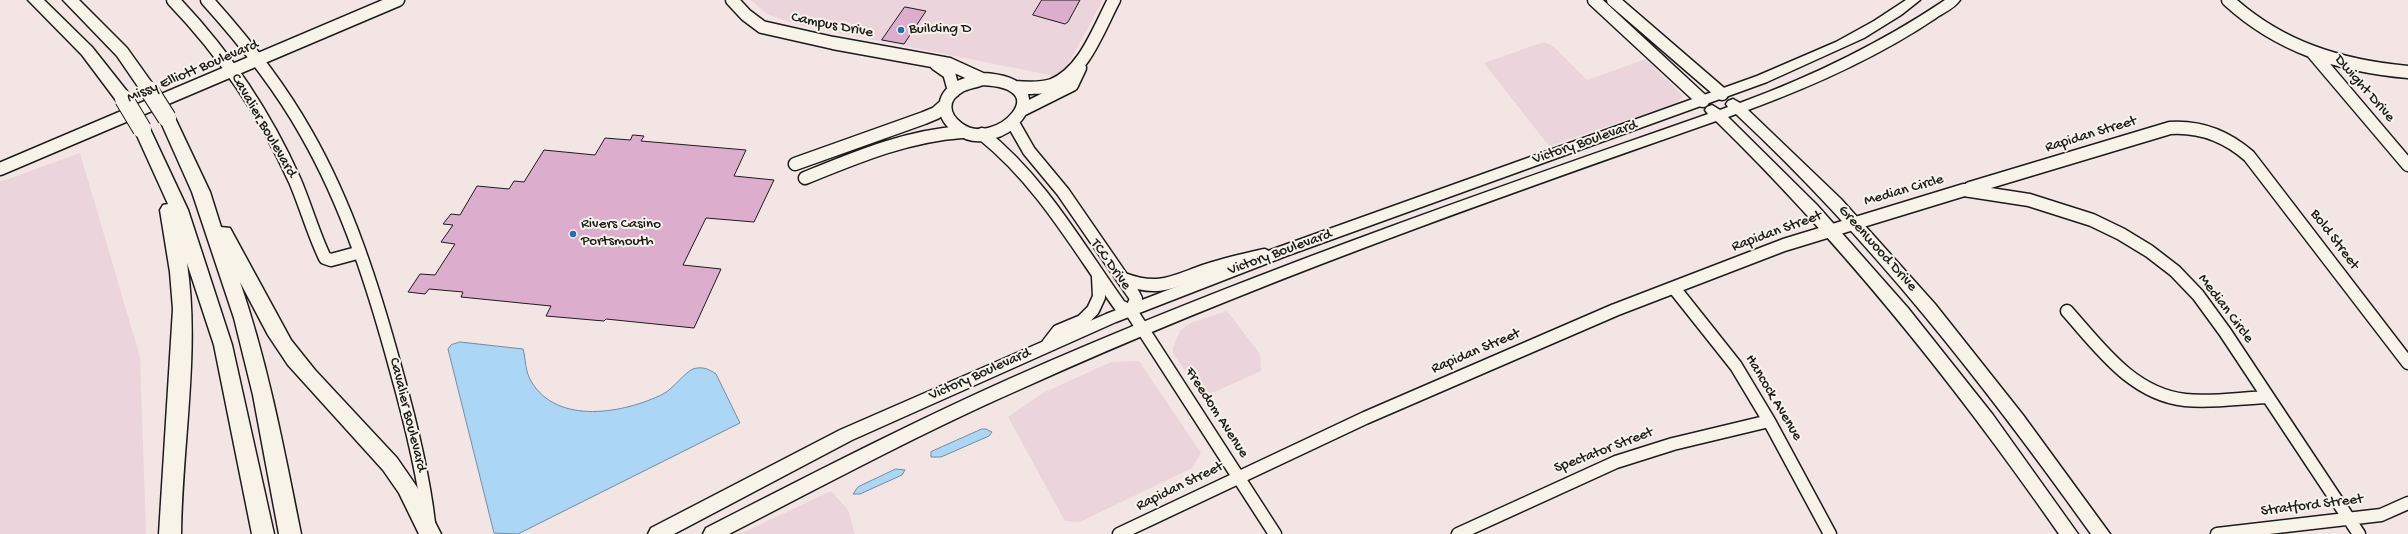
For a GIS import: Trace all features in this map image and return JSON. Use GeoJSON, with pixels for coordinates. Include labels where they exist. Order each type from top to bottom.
{"type":"FeatureCollection","features":[{"type":"Feature","properties":{"kind":"highway"},"geometry":{"type":"LineString","coordinates":[[35,0],[87,51],[124,99],[142,129],[179,210],[200,270],[223,345],[263,534]]}},
{"type":"Feature","properties":{"kind":"highway"},"geometry":{"type":"LineString","coordinates":[[70,0],[122,52],[149,90],[167,118],[201,192],[278,335],[295,360],[393,469],[417,506],[430,534]]}},
{"type":"Feature","properties":{"kind":"highway"},"geometry":{"type":"LineString","coordinates":[[159,164],[176,242],[182,307],[182,346],[170,485],[170,534]]}},
{"type":"Feature","properties":{"kind":"highway"},"geometry":{"type":"LineString","coordinates":[[201,192],[243,318],[263,395],[290,534]]}},
{"type":"Feature","properties":{"kind":"main road","name":"Victory Boulevard"},"geometry":{"type":"LineString","coordinates":[[657,534],[846,435],[1048,344],[1281,252],[1722,94],[1820,55],[1881,22],[1914,0]]}},
{"type":"Feature","properties":{"kind":"main road","name":"Victory Boulevard"},"geometry":{"type":"LineString","coordinates":[[712,534],[906,434],[1030,377],[1143,330],[1430,219],[1577,164],[1775,96],[1839,68],[1910,30],[1950,1]]}},
{"type":"Feature","properties":{"kind":"main road","name":"Greenwood Drive"},"geometry":{"type":"LineString","coordinates":[[1722,94],[1811,178],[1905,279],[1988,379],[2101,534]]}},
{"type":"Feature","properties":{"kind":"main road","name":"Greenwood Drive"},"geometry":{"type":"LineString","coordinates":[[1703,101],[1763,158],[1832,229],[1894,300],[1970,395],[2069,534]]}},
{"type":"Feature","properties":{"kind":"street","name":"Cavalier Boulevard"},"geometry":{"type":"LineString","coordinates":[[173,0],[199,28],[232,71],[277,145],[295,181],[325,258],[331,260],[357,252]]}},
{"type":"Feature","properties":{"kind":"street","name":"Cavalier Boulevard"},"geometry":{"type":"LineString","coordinates":[[207,0],[257,60],[306,133],[333,187],[388,341],[420,459],[430,534]]}},
{"type":"Feature","properties":{"kind":"street","name":"Missy Elliott Boulevard"},"geometry":{"type":"LineString","coordinates":[[0,169],[398,0]]}},
{"type":"Feature","properties":{"kind":"street"},"geometry":{"type":"LineString","coordinates":[[1015,87],[1032,88],[1051,85],[1066,78],[1084,54],[1114,0]]}},
{"type":"Feature","properties":{"kind":"street","name":"Greenwood Drive"},"geometry":{"type":"LineString","coordinates":[[1594,0],[1703,101]]}},
{"type":"Feature","properties":{"kind":"street"},"geometry":{"type":"LineString","coordinates":[[1605,10],[1616,2],[1631,0]]}},
{"type":"Feature","properties":{"kind":"street"},"geometry":{"type":"LineString","coordinates":[[2228,0],[2259,25],[2296,46],[2351,64],[2408,72]]}},
{"type":"Feature","properties":{"kind":"street","name":"Campus Drive"},"geometry":{"type":"LineString","coordinates":[[733,1],[746,15],[762,27],[833,43],[949,64],[982,79]]}},
{"type":"Feature","properties":{"kind":"street","name":"Greenwood Drive"},"geometry":{"type":"LineString","coordinates":[[1616,2],[1722,94]]}},
{"type":"Feature","properties":{"kind":"street","name":"Dwight Drive"},"geometry":{"type":"LineString","coordinates":[[2312,52],[2408,165]]}},
{"type":"Feature","properties":{"kind":"street"},"geometry":{"type":"LineString","coordinates":[[1022,110],[1037,101],[1072,85],[1078,73],[1084,54]]}},
{"type":"Feature","properties":{"kind":"street","name":"Campus Drive"},"geometry":{"type":"LineString","coordinates":[[932,62],[949,73],[954,91]]}},
{"type":"Feature","properties":{"kind":"street"},"geometry":{"type":"LineString","coordinates":[[795,164],[936,113],[954,91],[970,82],[982,79],[1006,82],[1015,87],[1022,94],[1024,103],[1022,110],[1013,123],[1005,129],[982,134],[964,132],[934,133],[903,140],[806,178]]}},
{"type":"Feature","properties":{"kind":"street"},"geometry":{"type":"LineString","coordinates":[[944,105],[946,119],[953,126],[964,132]]}},
{"type":"Feature","properties":{"kind":"street","name":"TCC Drive"},"geometry":{"type":"LineString","coordinates":[[982,134],[998,146],[1026,174],[1120,306],[1131,311],[1136,299],[1124,279],[1062,191],[1029,154],[1020,141],[1013,123]]}},
{"type":"Feature","properties":{"kind":"street","name":"Rapidan Street"},"geometry":{"type":"LineString","coordinates":[[1964,190],[2170,128],[2200,129],[2228,140]]}},
{"type":"Feature","properties":{"kind":"street","name":"Bold Street"},"geometry":{"type":"LineString","coordinates":[[2228,140],[2245,152],[2259,169],[2408,364]]}},
{"type":"Feature","properties":{"kind":"street"},"geometry":{"type":"LineString","coordinates":[[2395,149],[2408,150]]}},
{"type":"Feature","properties":{"kind":"street","name":"Median Circle"},"geometry":{"type":"LineString","coordinates":[[1854,223],[1964,190],[2020,198],[2068,210],[2110,228],[2146,250],[2182,279],[2198,295],[2236,347],[2267,397],[2359,534]]}},
{"type":"Feature","properties":{"kind":"street","name":"Rapidan Street"},"geometry":{"type":"LineString","coordinates":[[1119,534],[1238,476],[1480,367],[1784,245],[1854,223]]}},
{"type":"Feature","properties":{"kind":"street"},"geometry":{"type":"LineString","coordinates":[[1124,279],[1151,288],[1163,287],[1221,265],[1281,252]]}},
{"type":"Feature","properties":{"kind":"street"},"geometry":{"type":"LineString","coordinates":[[1048,344],[1058,331],[1082,321],[1093,310],[1099,297],[1098,277]]}},
{"type":"Feature","properties":{"kind":"street","name":"Hancock Avenue"},"geometry":{"type":"LineString","coordinates":[[1674,288],[1736,366],[1769,420],[1830,534]]}},
{"type":"Feature","properties":{"kind":"street","name":"Freedom Avenue"},"geometry":{"type":"LineString","coordinates":[[1131,311],[1275,534]]}},
{"type":"Feature","properties":{"kind":"street"},"geometry":{"type":"LineString","coordinates":[[2067,311],[2119,368],[2130,378],[2154,393],[2184,400],[2267,397]]}},
{"type":"Feature","properties":{"kind":"street","name":"Spectator Street"},"geometry":{"type":"LineString","coordinates":[[1458,534],[1570,480],[1617,462],[1665,446],[1769,420]]}},
{"type":"Feature","properties":{"kind":"street","name":"Stratford Street"},"geometry":{"type":"LineString","coordinates":[[2217,534],[2381,515],[2396,510],[2408,503]]}},
{"type":"Feature","properties":{"kind":"shaded area"},"geometry":{"type":"Polygon","coordinates":[[[751,0],[1103,0],[1064,72],[1055,76],[795,24],[767,14],[751,0]]]}},
{"type":"Feature","properties":{"kind":"shaded area"},"geometry":{"type":"Polygon","coordinates":[[[1544,42],[1553,46],[1587,80],[1646,59],[1683,96],[1677,103],[1549,146],[1484,63],[1544,42]]]}},
{"type":"Feature","properties":{"kind":"shaded area"},"geometry":{"type":"Polygon","coordinates":[[[80,153],[140,357],[146,534],[0,534],[0,182],[80,153]]]}},
{"type":"Feature","properties":{"kind":"shaded area"},"geometry":{"type":"Polygon","coordinates":[[[1227,311],[1260,354],[1261,371],[1203,397],[1173,353],[1173,348],[1180,331],[1190,323],[1227,311]]]}},
{"type":"Feature","properties":{"kind":"shaded area"},"geometry":{"type":"Polygon","coordinates":[[[1139,361],[1201,453],[1192,468],[1080,522],[1065,521],[1008,417],[1043,393],[1111,362],[1139,361]]]}},
{"type":"Feature","properties":{"kind":"shaded area"},"geometry":{"type":"Polygon","coordinates":[[[831,491],[848,510],[855,534],[740,534],[831,491]]]}},
{"type":"Feature","properties":{"kind":"water"},"geometry":{"type":"Polygon","coordinates":[[[460,342],[523,349],[529,377],[543,395],[557,405],[574,410],[592,412],[611,410],[647,401],[663,394],[686,373],[693,369],[705,368],[716,374],[740,423],[518,534],[494,533],[448,349],[451,345],[460,342]]]}},
{"type":"Feature","properties":{"kind":"water"},"geometry":{"type":"Polygon","coordinates":[[[982,429],[992,432],[989,436],[941,457],[931,457],[931,452],[982,429]]]}},
{"type":"Feature","properties":{"kind":"water"},"geometry":{"type":"Polygon","coordinates":[[[896,469],[905,470],[902,475],[860,494],[853,494],[858,487],[896,469]]]}},
{"type":"Feature","properties":{"kind":"building"},"geometry":{"type":"Polygon","coordinates":[[[1042,0],[1080,0],[1068,22],[1065,24],[1033,15],[1042,0]]]}},
{"type":"Feature","properties":{"kind":"building","name":"Building D"},"geometry":{"type":"Polygon","coordinates":[[[905,7],[926,11],[904,44],[882,40],[905,7]]]}},
{"type":"Feature","properties":{"kind":"building","name":"Rivers Casino Portsmouth"},"geometry":{"type":"Polygon","coordinates":[[[633,135],[644,136],[641,141],[746,150],[734,176],[774,180],[754,222],[706,218],[683,265],[721,269],[694,328],[606,319],[604,321],[546,316],[551,306],[461,297],[463,292],[429,289],[425,294],[408,292],[420,274],[435,275],[455,244],[441,242],[453,225],[443,224],[451,214],[460,215],[477,186],[509,189],[514,181],[524,182],[544,150],[595,155],[605,138],[630,140],[633,135]]]}},
{"type":"Feature","properties":{"kind":"place","name":"Building D"},"geometry":{"type":"Point","coordinates":[901,30]}},
{"type":"Feature","properties":{"kind":"place","name":"Rivers Casino Portsmouth"},"geometry":{"type":"Point","coordinates":[573,234]}}]}
